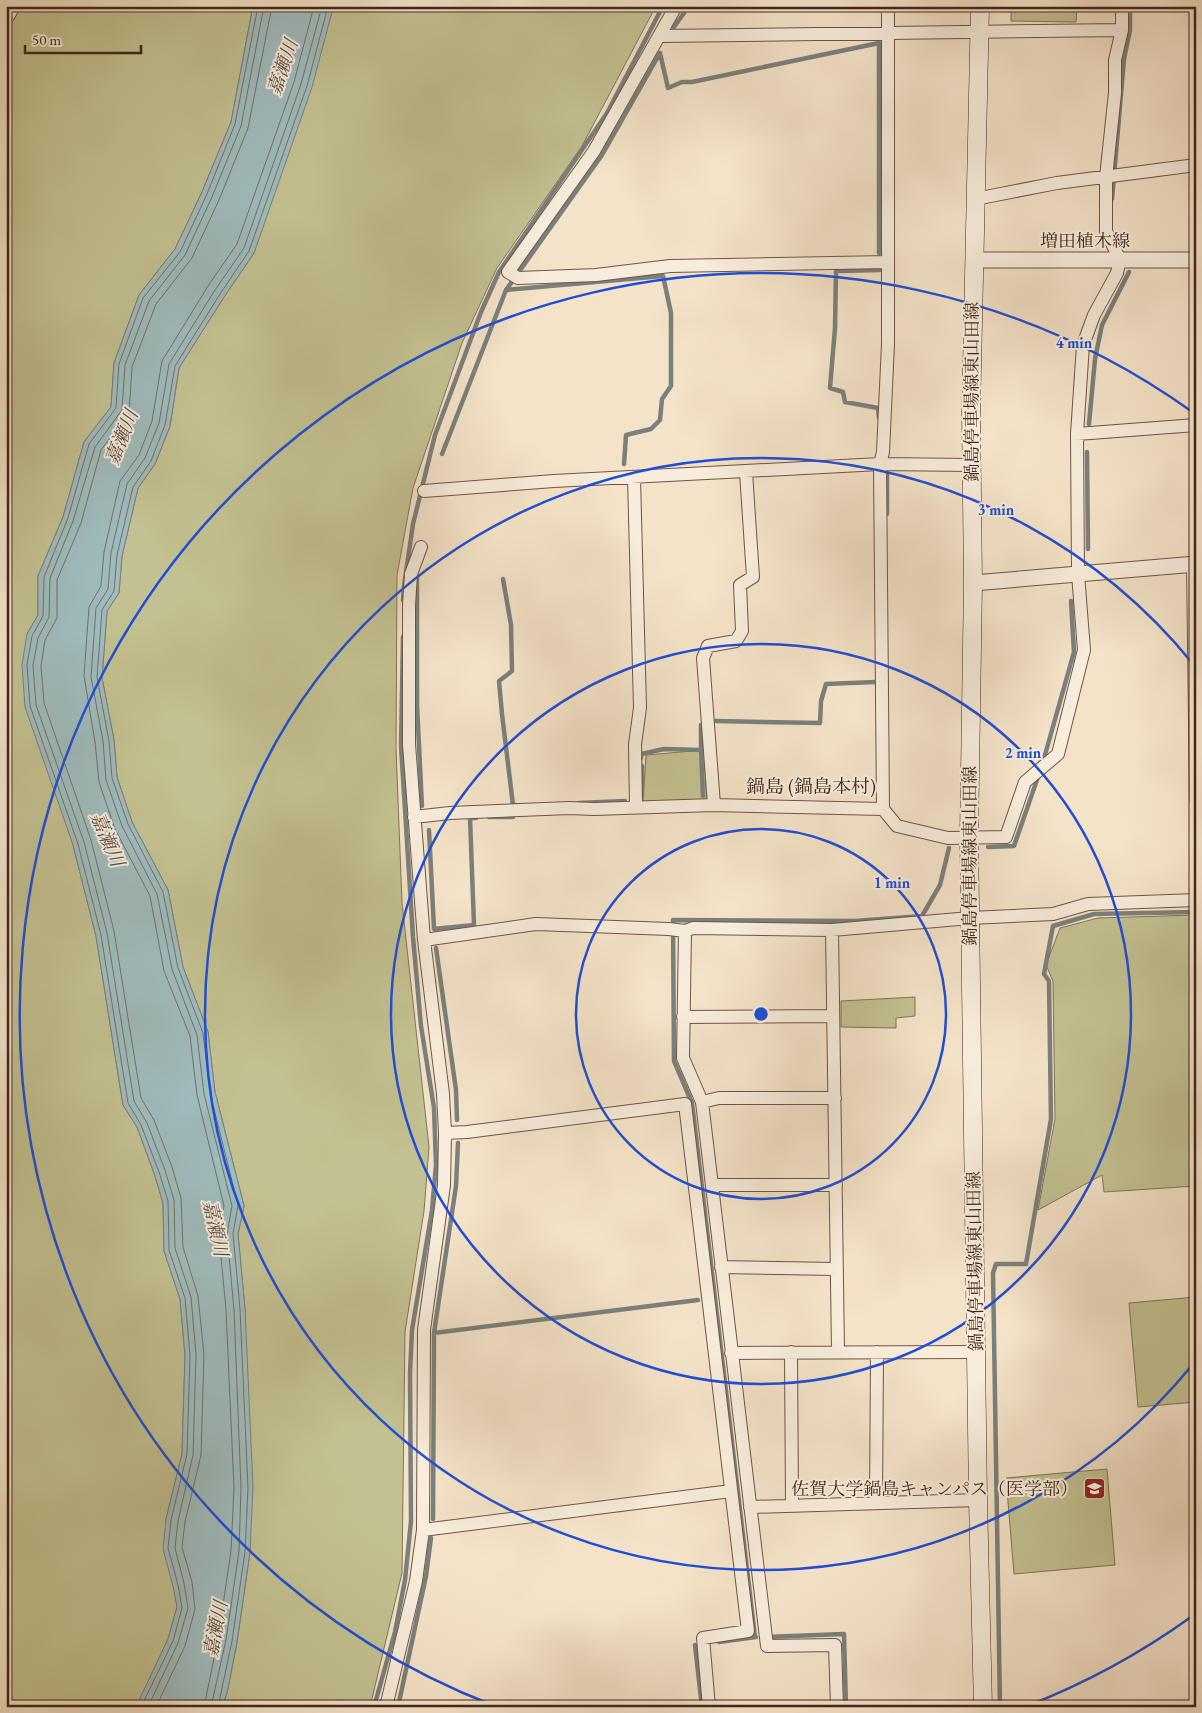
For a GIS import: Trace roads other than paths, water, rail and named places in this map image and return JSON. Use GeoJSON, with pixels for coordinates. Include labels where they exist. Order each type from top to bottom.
{"type":"FeatureCollection","features":[{"type":"Feature","properties":{"kind":"main road","name":"鍋島停車場線東山田線"},"geometry":{"type":"LineString","coordinates":[[980,6],[974,260],[969,837],[978,1500],[983,1707]]}},
{"type":"Feature","properties":{"kind":"street"},"geometry":{"type":"LineString","coordinates":[[6,20],[14,6]]}},
{"type":"Feature","properties":{"kind":"street"},"geometry":{"type":"LineString","coordinates":[[676,6],[594,151],[513,275],[596,275],[670,266],[888,262]]}},
{"type":"Feature","properties":{"kind":"street"},"geometry":{"type":"LineString","coordinates":[[888,6],[888,344],[884,460],[884,809],[898,826],[948,838],[1006,837],[1025,782],[1058,754],[1084,650],[1078,574],[1077,434],[1083,345],[1094,315],[1118,273],[1120,260],[1106,231],[1112,176],[1115,60],[1122,30],[1122,6]]}},
{"type":"Feature","properties":{"kind":"street"},"geometry":{"type":"LineString","coordinates":[[659,36],[1122,30]]}},
{"type":"Feature","properties":{"kind":"street"},"geometry":{"type":"LineString","coordinates":[[975,199],[1057,183],[1196,164]]}},
{"type":"Feature","properties":{"kind":"street","name":"増田植木線"},"geometry":{"type":"LineString","coordinates":[[974,260],[1196,260]]}},
{"type":"Feature","properties":{"kind":"street"},"geometry":{"type":"LineString","coordinates":[[1077,434],[1196,425]]}},
{"type":"Feature","properties":{"kind":"street"},"geometry":{"type":"LineString","coordinates":[[424,491],[554,481],[746,472],[884,460],[972,465]]}},
{"type":"Feature","properties":{"kind":"street"},"geometry":{"type":"LineString","coordinates":[[714,805],[702,658],[708,646],[736,641],[742,631],[740,585],[753,578],[746,472]]}},
{"type":"Feature","properties":{"kind":"street"},"geometry":{"type":"LineString","coordinates":[[634,478],[640,708],[635,744],[636,807]]}},
{"type":"Feature","properties":{"kind":"street"},"geometry":{"type":"LineString","coordinates":[[386,1707],[416,1580],[423,1530],[424,1330],[444,1184],[445,1133],[443,1094],[424,940],[408,744],[408,605],[411,574],[421,547]]}},
{"type":"Feature","properties":{"kind":"street"},"geometry":{"type":"LineString","coordinates":[[972,583],[1194,564],[1196,799]]}},
{"type":"Feature","properties":{"kind":"street"},"geometry":{"type":"LineString","coordinates":[[414,816],[541,809],[714,805],[884,809]]}},
{"type":"Feature","properties":{"kind":"street"},"geometry":{"type":"LineString","coordinates":[[424,940],[536,924],[685,931],[693,928],[832,930],[970,918],[1053,914],[1088,904],[1196,900]]}},
{"type":"Feature","properties":{"kind":"street"},"geometry":{"type":"LineString","coordinates":[[832,930],[838,1352]]}},
{"type":"Feature","properties":{"kind":"street"},"geometry":{"type":"LineString","coordinates":[[685,931],[683,1058],[702,1102],[767,1646],[835,1645],[837,1707]]}},
{"type":"Feature","properties":{"kind":"street"},"geometry":{"type":"LineString","coordinates":[[683,1017],[833,1016]]}},
{"type":"Feature","properties":{"kind":"street"},"geometry":{"type":"LineString","coordinates":[[702,1102],[719,1098],[835,1098]]}},
{"type":"Feature","properties":{"kind":"street"},"geometry":{"type":"LineString","coordinates":[[445,1133],[467,1132],[685,1104],[748,1631],[703,1638],[709,1707]]}},
{"type":"Feature","properties":{"kind":"street"},"geometry":{"type":"LineString","coordinates":[[712,1184],[836,1184]]}},
{"type":"Feature","properties":{"kind":"street"},"geometry":{"type":"LineString","coordinates":[[721,1267],[837,1268]]}},
{"type":"Feature","properties":{"kind":"street"},"geometry":{"type":"LineString","coordinates":[[790,1352],[792,1506]]}},
{"type":"Feature","properties":{"kind":"street"},"geometry":{"type":"LineString","coordinates":[[876,1503],[877,1352]]}},
{"type":"Feature","properties":{"kind":"street"},"geometry":{"type":"LineString","coordinates":[[731,1353],[976,1352]]}},
{"type":"Feature","properties":{"kind":"street"},"geometry":{"type":"LineString","coordinates":[[423,1530],[731,1491]]}},
{"type":"Feature","properties":{"kind":"street"},"geometry":{"type":"LineString","coordinates":[[750,1507],[978,1500]]}},
{"type":"Feature","properties":{"kind":"water","name":"嘉瀬川"},"geometry":{"type":"Polygon","coordinates":[[[253,6],[335,6],[312,87],[254,253],[179,368],[170,426],[155,464],[138,488],[122,556],[119,593],[107,611],[102,678],[114,740],[117,777],[132,822],[168,890],[183,967],[208,1032],[215,1092],[244,1206],[238,1234],[245,1309],[253,1488],[250,1552],[237,1642],[227,1693],[222,1707],[136,1707],[168,1639],[177,1607],[163,1549],[166,1519],[182,1454],[185,1355],[180,1299],[164,1251],[163,1203],[137,1127],[123,1105],[96,936],[73,845],[25,707],[22,665],[27,634],[38,615],[38,576],[63,517],[84,442],[111,407],[114,363],[139,295],[175,249],[202,192],[231,122],[253,6]]]}},
{"type":"Feature","properties":{"kind":"waterway"},"geometry":{"type":"LineString","coordinates":[[403,600],[413,524],[435,435],[481,312],[499,272],[607,113],[663,6]]}},
{"type":"Feature","properties":{"kind":"waterway"},"geometry":{"type":"LineString","coordinates":[[674,27],[689,6]]}},
{"type":"Feature","properties":{"kind":"waterway"},"geometry":{"type":"LineString","coordinates":[[1112,199],[1124,59],[1130,30],[1130,6]]}},
{"type":"Feature","properties":{"kind":"waterway"},"geometry":{"type":"LineString","coordinates":[[660,53],[668,88],[682,82],[692,82],[879,43],[879,253]]}},
{"type":"Feature","properties":{"kind":"waterway"},"geometry":{"type":"LineString","coordinates":[[442,454],[506,290],[602,155],[660,53]]}},
{"type":"Feature","properties":{"kind":"waterway"},"geometry":{"type":"LineString","coordinates":[[879,418],[878,408],[845,402],[843,392],[830,388],[835,328],[836,271],[880,270]]}},
{"type":"Feature","properties":{"kind":"waterway"},"geometry":{"type":"LineString","coordinates":[[1089,424],[1095,359],[1102,325],[1129,272]]}},
{"type":"Feature","properties":{"kind":"waterway"},"geometry":{"type":"LineString","coordinates":[[506,290],[663,276],[671,313],[671,386],[662,399],[660,420],[651,429],[626,435],[624,464]]}},
{"type":"Feature","properties":{"kind":"waterway"},"geometry":{"type":"LineString","coordinates":[[1087,452],[1088,549]]}},
{"type":"Feature","properties":{"kind":"waterway"},"geometry":{"type":"LineString","coordinates":[[884,465],[887,473],[887,514]]}},
{"type":"Feature","properties":{"kind":"waterway"},"geometry":{"type":"LineString","coordinates":[[417,577],[417,705],[422,806]]}},
{"type":"Feature","properties":{"kind":"waterway"},"geometry":{"type":"LineString","coordinates":[[503,579],[511,625],[512,671],[499,681],[513,805],[516,805]]}},
{"type":"Feature","properties":{"kind":"waterway"},"geometry":{"type":"LineString","coordinates":[[1043,762],[1074,652],[1071,601]]}},
{"type":"Feature","properties":{"kind":"waterway"},"geometry":{"type":"LineString","coordinates":[[374,1707],[395,1632],[405,1580],[411,1521],[410,1373],[412,1330],[432,1210],[436,1165],[434,1108],[421,1026],[413,937],[401,746],[403,637]]}},
{"type":"Feature","properties":{"kind":"waterway"},"geometry":{"type":"LineString","coordinates":[[716,721],[820,723],[821,701],[826,684],[875,682]]}},
{"type":"Feature","properties":{"kind":"waterway"},"geometry":{"type":"LineString","coordinates":[[641,758],[641,754],[664,749],[701,750],[701,725]]}},
{"type":"Feature","properties":{"kind":"waterway"},"geometry":{"type":"LineString","coordinates":[[701,750],[703,796]]}},
{"type":"Feature","properties":{"kind":"waterway"},"geometry":{"type":"LineString","coordinates":[[642,766],[642,796]]}},
{"type":"Feature","properties":{"kind":"waterway"},"geometry":{"type":"LineString","coordinates":[[988,847],[1014,846],[1039,774]]}},
{"type":"Feature","properties":{"kind":"waterway"},"geometry":{"type":"LineString","coordinates":[[579,803],[625,801]]}},
{"type":"Feature","properties":{"kind":"waterway"},"geometry":{"type":"LineString","coordinates":[[489,817],[513,817]]}},
{"type":"Feature","properties":{"kind":"waterway"},"geometry":{"type":"LineString","coordinates":[[429,830],[434,929],[474,925],[470,818],[476,818]]}},
{"type":"Feature","properties":{"kind":"waterway"},"geometry":{"type":"LineString","coordinates":[[755,1637],[692,1103],[674,1061],[673,920],[855,921],[922,916],[940,885],[949,848]]}},
{"type":"Feature","properties":{"kind":"waterway"},"geometry":{"type":"LineString","coordinates":[[1000,1707],[993,1273],[996,1264],[1026,1264],[1051,1119],[1049,981],[1044,974],[1053,926],[1094,914],[1196,912]]}},
{"type":"Feature","properties":{"kind":"waterway"},"geometry":{"type":"LineString","coordinates":[[436,948],[456,1090],[457,1120]]}},
{"type":"Feature","properties":{"kind":"waterway"},"geometry":{"type":"LineString","coordinates":[[433,1519],[434,1333],[456,1186],[458,1143]]}},
{"type":"Feature","properties":{"kind":"waterway"},"geometry":{"type":"LineString","coordinates":[[434,1333],[698,1300]]}},
{"type":"Feature","properties":{"kind":"waterway"},"geometry":{"type":"LineString","coordinates":[[398,1707],[426,1576],[431,1538]]}},
{"type":"Feature","properties":{"kind":"waterway"},"geometry":{"type":"LineString","coordinates":[[766,1637],[844,1634],[846,1707]]}},
{"type":"Feature","properties":{"kind":"waterway"},"geometry":{"type":"LineString","coordinates":[[719,1642],[756,1637]]}},
{"type":"Feature","properties":{"kind":"waterway"},"geometry":{"type":"LineString","coordinates":[[695,1645],[702,1707]]}},
{"type":"Feature","properties":{"kind":"place","name":"佐賀大学鍋島キャンパス（医学部）"},"geometry":{"type":"Point","coordinates":[1094,1489]}},
{"type":"Feature","properties":{"kind":"district","name":"鍋島 (鍋島本村)"},"geometry":{"type":"Point","coordinates":[811,786]}}]}
